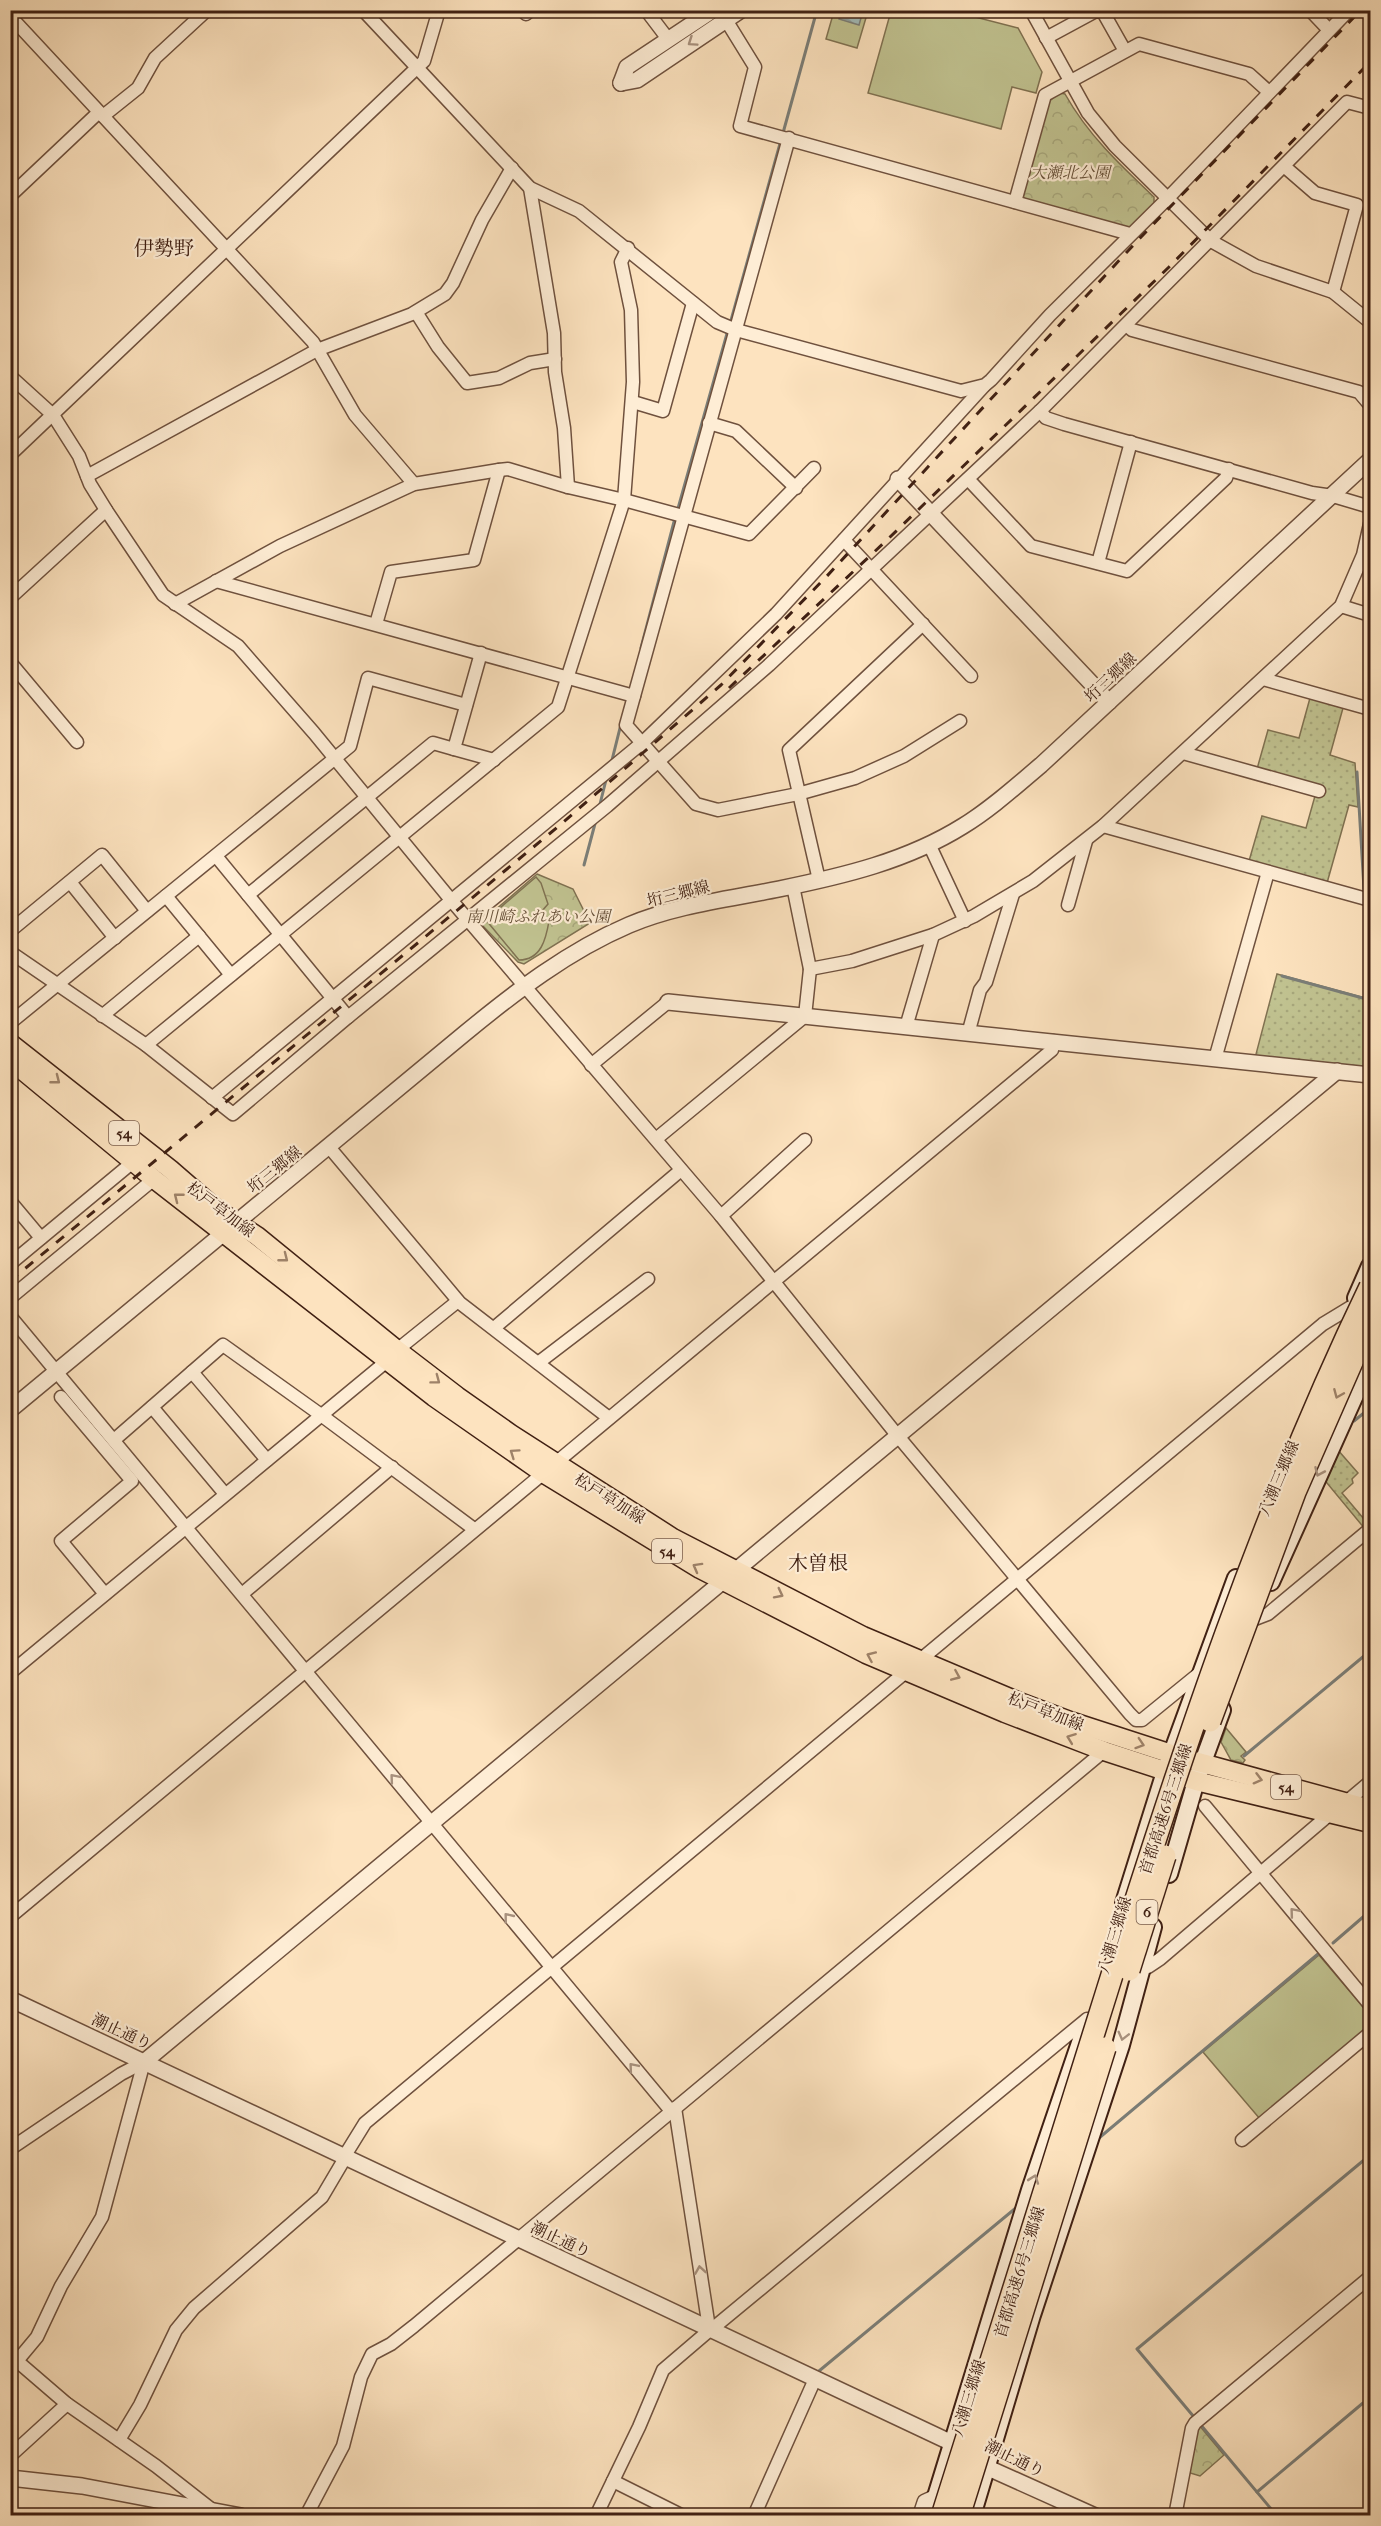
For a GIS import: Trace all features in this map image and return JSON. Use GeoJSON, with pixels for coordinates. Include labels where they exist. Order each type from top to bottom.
{"type":"FeatureCollection","features":[{"type":"Feature","properties":{"kind":"highway","name":"首都高速6号三郷線"},"geometry":{"type":"LineString","coordinates":[[940,2505],[1136,1897],[1218,1652],[1287,1474],[1371,1287]]}},
{"type":"Feature","properties":{"kind":"highway","name":"首都高速6号三郷線"},"geometry":{"type":"LineString","coordinates":[[959,2516],[1197,1756],[1295,1492],[1371,1321]]}},
{"type":"Feature","properties":{"kind":"main road","name":"松戸草加線"},"geometry":{"type":"LineString","coordinates":[[10,1043],[216,1209],[231,1228]]}},
{"type":"Feature","properties":{"kind":"main road","name":"松戸草加線"},"geometry":{"type":"LineString","coordinates":[[10,1060],[154,1179],[231,1228],[392,1356],[466,1402],[549,1468],[673,1538],[728,1576],[854,1631],[914,1667],[1104,1751],[1185,1768],[1338,1809],[1371,1823]]}},
{"type":"Feature","properties":{"kind":"main road","name":"八潮三郷線"},"geometry":{"type":"LineString","coordinates":[[972,2516],[1032,2315],[1121,2044],[1185,1768],[1201,1672],[1222,1612],[1351,1307],[1371,1266]]}},
{"type":"Feature","properties":{"kind":"main road"},"geometry":{"type":"LineString","coordinates":[[1351,1307],[1371,1298]]}},
{"type":"Feature","properties":{"kind":"main road","name":"八潮三郷線"},"geometry":{"type":"LineString","coordinates":[[930,2516],[940,2505],[954,2444],[1030,2190],[1120,1917],[1185,1768],[1371,1362]]}},
{"type":"Feature","properties":{"kind":"main road","name":"松戸草加線"},"geometry":{"type":"LineString","coordinates":[[914,1667],[1070,1721],[1185,1768]]}},
{"type":"Feature","properties":{"kind":"main road","name":"松戸草加線"},"geometry":{"type":"LineString","coordinates":[[1338,1809],[1371,1809]]}},
{"type":"Feature","properties":{"kind":"street"},"geometry":{"type":"LineString","coordinates":[[10,196],[101,114],[138,88],[154,58],[207,10]]}},
{"type":"Feature","properties":{"kind":"street"},"geometry":{"type":"LineString","coordinates":[[363,10],[530,188],[572,206],[628,248],[693,303],[730,328],[961,391],[985,385]]}},
{"type":"Feature","properties":{"kind":"street"},"geometry":{"type":"LineString","coordinates":[[10,455],[424,61],[439,10]]}},
{"type":"Feature","properties":{"kind":"street"},"geometry":{"type":"LineString","coordinates":[[522,10],[526,14],[531,10]]}},
{"type":"Feature","properties":{"kind":"street"},"geometry":{"type":"LineString","coordinates":[[646,10],[668,39]]}},
{"type":"Feature","properties":{"kind":"street"},"geometry":{"type":"LineString","coordinates":[[713,10],[627,68],[621,83],[637,80],[741,10]]}},
{"type":"Feature","properties":{"kind":"street"},"geometry":{"type":"LineString","coordinates":[[1031,10],[1088,113],[1103,132],[1211,241],[1256,266],[1333,292],[1370,322]]}},
{"type":"Feature","properties":{"kind":"street"},"geometry":{"type":"LineString","coordinates":[[1310,10],[1329,30]]}},
{"type":"Feature","properties":{"kind":"street"},"geometry":{"type":"LineString","coordinates":[[212,1098],[642,743],[738,651],[844,540],[985,385],[1349,10]]}},
{"type":"Feature","properties":{"kind":"street"},"geometry":{"type":"LineString","coordinates":[[1046,38],[1096,11],[1103,12],[1125,51]]}},
{"type":"Feature","properties":{"kind":"street"},"geometry":{"type":"LineString","coordinates":[[10,16],[313,342],[356,415],[414,484]]}},
{"type":"Feature","properties":{"kind":"street"},"geometry":{"type":"LineString","coordinates":[[726,20],[755,67],[740,126],[1130,234]]}},
{"type":"Feature","properties":{"kind":"street"},"geometry":{"type":"LineString","coordinates":[[1016,202],[1045,95],[1139,44],[1250,74],[1269,92]]}},
{"type":"Feature","properties":{"kind":"street"},"geometry":{"type":"LineString","coordinates":[[10,952],[146,1045],[233,1114],[607,806],[769,665],[1040,411],[1285,167],[1347,102],[1371,108]]}},
{"type":"Feature","properties":{"kind":"street"},"geometry":{"type":"LineString","coordinates":[[783,137],[730,328],[709,423],[678,515],[671,567],[628,695],[626,724],[696,804],[717,810],[798,794],[855,778],[888,764],[937,737],[960,721]]}},
{"type":"Feature","properties":{"kind":"street"},"geometry":{"type":"LineString","coordinates":[[1285,167],[1315,193],[1357,205],[1333,292]]}},
{"type":"Feature","properties":{"kind":"street"},"geometry":{"type":"LineString","coordinates":[[87,476],[317,351],[416,312],[445,294],[453,283],[482,220],[512,168]]}},
{"type":"Feature","properties":{"kind":"street"},"geometry":{"type":"LineString","coordinates":[[530,188],[554,333],[568,487]]}},
{"type":"Feature","properties":{"kind":"street"},"geometry":{"type":"LineString","coordinates":[[146,1045],[558,707],[624,500],[633,402],[631,310],[621,262],[628,248]]}},
{"type":"Feature","properties":{"kind":"street"},"geometry":{"type":"LineString","coordinates":[[633,402],[663,411],[693,303]]}},
{"type":"Feature","properties":{"kind":"street"},"geometry":{"type":"LineString","coordinates":[[416,312],[438,347],[467,383],[499,378],[530,363],[555,358]]}},
{"type":"Feature","properties":{"kind":"street"},"geometry":{"type":"LineString","coordinates":[[1126,325],[1132,330],[1359,392],[1371,405]]}},
{"type":"Feature","properties":{"kind":"street"},"geometry":{"type":"LineString","coordinates":[[10,376],[52,415],[79,456],[106,510],[163,595],[238,646],[721,1216],[897,1435],[1136,1720],[1142,1720],[1201,1672]]}},
{"type":"Feature","properties":{"kind":"street"},"geometry":{"type":"LineString","coordinates":[[1040,411],[1046,418],[1312,493],[1371,507]]}},
{"type":"Feature","properties":{"kind":"street"},"geometry":{"type":"LineString","coordinates":[[709,423],[736,431],[796,488]]}},
{"type":"Feature","properties":{"kind":"street"},"geometry":{"type":"LineString","coordinates":[[1098,563],[1131,442]]}},
{"type":"Feature","properties":{"kind":"street","name":"垳三郷線"},"geometry":{"type":"LineString","coordinates":[[10,1410],[526,985],[564,959],[631,924],[690,907],[819,880],[893,860],[963,826],[1001,799],[1371,460]]}},
{"type":"Feature","properties":{"kind":"street"},"geometry":{"type":"LineString","coordinates":[[175,604],[280,546],[414,484],[508,469],[749,534],[814,468]]}},
{"type":"Feature","properties":{"kind":"street"},"geometry":{"type":"LineString","coordinates":[[968,479],[1031,546],[1127,571],[1226,478],[1229,469]]}},
{"type":"Feature","properties":{"kind":"street"},"geometry":{"type":"LineString","coordinates":[[376,624],[391,572],[474,560],[499,470]]}},
{"type":"Feature","properties":{"kind":"street"},"geometry":{"type":"LineString","coordinates":[[898,479],[1109,702]]}},
{"type":"Feature","properties":{"kind":"street"},"geometry":{"type":"LineString","coordinates":[[10,598],[106,510]]}},
{"type":"Feature","properties":{"kind":"street"},"geometry":{"type":"LineString","coordinates":[[810,969],[852,962],[933,935],[965,921],[1013,894],[1054,866],[1183,753],[1341,606],[1363,555],[1371,524]]}},
{"type":"Feature","properties":{"kind":"street"},"geometry":{"type":"LineString","coordinates":[[844,540],[971,676]]}},
{"type":"Feature","properties":{"kind":"street"},"geometry":{"type":"LineString","coordinates":[[216,581],[628,695]]}},
{"type":"Feature","properties":{"kind":"street"},"geometry":{"type":"LineString","coordinates":[[1341,606],[1371,615]]}},
{"type":"Feature","properties":{"kind":"street"},"geometry":{"type":"LineString","coordinates":[[819,880],[789,750],[923,624]]}},
{"type":"Feature","properties":{"kind":"street"},"geometry":{"type":"LineString","coordinates":[[454,749],[481,653]]}},
{"type":"Feature","properties":{"kind":"street"},"geometry":{"type":"LineString","coordinates":[[10,663],[76,742]]}},
{"type":"Feature","properties":{"kind":"street"},"geometry":{"type":"LineString","coordinates":[[10,1023],[350,746],[368,678],[465,705]]}},
{"type":"Feature","properties":{"kind":"street"},"geometry":{"type":"LineString","coordinates":[[1263,679],[1371,709]]}},
{"type":"Feature","properties":{"kind":"street"},"geometry":{"type":"LineString","coordinates":[[248,895],[433,743],[494,760]]}},
{"type":"Feature","properties":{"kind":"street"},"geometry":{"type":"LineString","coordinates":[[1183,753],[1319,791]]}},
{"type":"Feature","properties":{"kind":"street"},"geometry":{"type":"LineString","coordinates":[[1103,825],[1371,900]]}},
{"type":"Feature","properties":{"kind":"street"},"geometry":{"type":"LineString","coordinates":[[1068,905],[1087,839]]}},
{"type":"Feature","properties":{"kind":"street"},"geometry":{"type":"LineString","coordinates":[[930,844],[965,921]]}},
{"type":"Feature","properties":{"kind":"street"},"geometry":{"type":"LineString","coordinates":[[10,931],[102,855],[147,911]]}},
{"type":"Feature","properties":{"kind":"street"},"geometry":{"type":"LineString","coordinates":[[216,856],[348,1017]]}},
{"type":"Feature","properties":{"kind":"street"},"geometry":{"type":"LineString","coordinates":[[1215,1059],[1268,872]]}},
{"type":"Feature","properties":{"kind":"street"},"geometry":{"type":"LineString","coordinates":[[70,882],[115,938]]}},
{"type":"Feature","properties":{"kind":"street"},"geometry":{"type":"LineString","coordinates":[[656,1139],[806,1016],[810,969],[793,886]]}},
{"type":"Feature","properties":{"kind":"street"},"geometry":{"type":"LineString","coordinates":[[968,1034],[980,990],[986,982],[1013,894]]}},
{"type":"Feature","properties":{"kind":"street"},"geometry":{"type":"LineString","coordinates":[[166,897],[231,975]]}},
{"type":"Feature","properties":{"kind":"street"},"geometry":{"type":"LineString","coordinates":[[906,1027],[933,935]]}},
{"type":"Feature","properties":{"kind":"street"},"geometry":{"type":"LineString","coordinates":[[102,1016],[199,936]]}},
{"type":"Feature","properties":{"kind":"street"},"geometry":{"type":"LineString","coordinates":[[591,1065],[668,1002],[1371,1075]]}},
{"type":"Feature","properties":{"kind":"street"},"geometry":{"type":"LineString","coordinates":[[10,1917],[1047,1055],[1052,1050],[1053,1041]]}},
{"type":"Feature","properties":{"kind":"street"},"geometry":{"type":"LineString","coordinates":[[10,2149],[121,2074],[144,2062],[1336,1071]]}},
{"type":"Feature","properties":{"kind":"street"},"geometry":{"type":"LineString","coordinates":[[721,1216],[805,1140]]}},
{"type":"Feature","properties":{"kind":"street"},"geometry":{"type":"LineString","coordinates":[[329,1147],[458,1301],[609,1418]]}},
{"type":"Feature","properties":{"kind":"street"},"geometry":{"type":"LineString","coordinates":[[10,1264],[134,1162]]}},
{"type":"Feature","properties":{"kind":"street"},"geometry":{"type":"LineString","coordinates":[[494,1328],[681,1170]]}},
{"type":"Feature","properties":{"kind":"street"},"geometry":{"type":"LineString","coordinates":[[10,1298],[154,1179]]}},
{"type":"Feature","properties":{"kind":"street"},"geometry":{"type":"LineString","coordinates":[[10,1201],[40,1238]]}},
{"type":"Feature","properties":{"kind":"street"},"geometry":{"type":"LineString","coordinates":[[538,1363],[648,1279]]}},
{"type":"Feature","properties":{"kind":"street"},"geometry":{"type":"LineString","coordinates":[[10,1673],[458,1301]]}},
{"type":"Feature","properties":{"kind":"street"},"geometry":{"type":"LineString","coordinates":[[119,2440],[140,2405],[176,2330],[194,2308],[322,2197],[365,2123],[1323,1324],[1351,1307]]}},
{"type":"Feature","properties":{"kind":"street"},"geometry":{"type":"LineString","coordinates":[[10,1316],[114,1440],[137,1477]]}},
{"type":"Feature","properties":{"kind":"street"},"geometry":{"type":"LineString","coordinates":[[114,1440],[223,1345],[474,1529]]}},
{"type":"Feature","properties":{"kind":"street"},"geometry":{"type":"LineString","coordinates":[[192,1372],[267,1460]]}},
{"type":"Feature","properties":{"kind":"street"},"geometry":{"type":"LineString","coordinates":[[61,1397],[186,1527],[551,1968],[673,2109],[711,2329]]}},
{"type":"Feature","properties":{"kind":"street"},"geometry":{"type":"LineString","coordinates":[[152,1407],[225,1494]]}},
{"type":"Feature","properties":{"kind":"street"},"geometry":{"type":"LineString","coordinates":[[242,1594],[392,1467]]}},
{"type":"Feature","properties":{"kind":"street"},"geometry":{"type":"LineString","coordinates":[[105,1594],[61,1541],[137,1477]]}},
{"type":"Feature","properties":{"kind":"street"},"geometry":{"type":"LineString","coordinates":[[1222,1612],[1255,1619],[1268,1614],[1371,1529]]}},
{"type":"Feature","properties":{"kind":"street"},"geometry":{"type":"LineString","coordinates":[[306,2516],[343,2446],[361,2378],[372,2354],[391,2344],[1104,1751]]}},
{"type":"Feature","properties":{"kind":"street"},"geometry":{"type":"LineString","coordinates":[[1104,1968],[1139,1973],[1160,1959],[1371,1782]]}},
{"type":"Feature","properties":{"kind":"street"},"geometry":{"type":"LineString","coordinates":[[1205,1806],[1371,2005]]}},
{"type":"Feature","properties":{"kind":"street","name":"潮止通り"},"geometry":{"type":"LineString","coordinates":[[10,1999],[954,2444],[986,2467],[1095,2516]]}},
{"type":"Feature","properties":{"kind":"street"},"geometry":{"type":"LineString","coordinates":[[596,2516],[639,2427],[663,2370],[1088,2018]]}},
{"type":"Feature","properties":{"kind":"street"},"geometry":{"type":"LineString","coordinates":[[1242,2140],[1371,2033]]}},
{"type":"Feature","properties":{"kind":"street"},"geometry":{"type":"LineString","coordinates":[[144,2062],[102,2217],[62,2286],[37,2337],[14,2362],[67,2404],[211,2509]]}},
{"type":"Feature","properties":{"kind":"street"},"geometry":{"type":"LineString","coordinates":[[1175,2516],[1195,2422],[1371,2277]]}},
{"type":"Feature","properties":{"kind":"street"},"geometry":{"type":"LineString","coordinates":[[754,2516],[815,2379]]}},
{"type":"Feature","properties":{"kind":"street"},"geometry":{"type":"LineString","coordinates":[[10,2456],[67,2404]]}},
{"type":"Feature","properties":{"kind":"street"},"geometry":{"type":"LineString","coordinates":[[10,2478],[82,2486],[241,2516]]}},
{"type":"Feature","properties":{"kind":"street"},"geometry":{"type":"LineString","coordinates":[[613,2481],[683,2516]]}},
{"type":"Feature","properties":{"kind":"street"},"geometry":{"type":"LineString","coordinates":[[978,2495],[979,2516]]}},
{"type":"Feature","properties":{"kind":"street"},"geometry":{"type":"LineString","coordinates":[[919,2516],[924,2501],[940,2505]]}},
{"type":"Feature","properties":{"kind":"green space"},"geometry":{"type":"Polygon","coordinates":[[[834,11],[868,11],[857,48],[826,39],[834,11]]]}},
{"type":"Feature","properties":{"kind":"green space"},"geometry":{"type":"Polygon","coordinates":[[[891,11],[912,11],[929,15],[931,11],[952,11],[1018,28],[1042,72],[1036,93],[1012,87],[1001,129],[868,93],[891,11]]]}},
{"type":"Feature","properties":{"kind":"green space","name":"大瀬北公園"},"geometry":{"type":"Polygon","coordinates":[[[1060,93],[1065,94],[1105,149],[1154,197],[1154,204],[1130,227],[1124,228],[1025,200],[1023,196],[1048,102],[1060,93]]]}},
{"type":"Feature","properties":{"kind":"green space"},"geometry":{"type":"Polygon","coordinates":[[[1310,698],[1343,708],[1330,755],[1355,763],[1358,807],[1349,805],[1327,883],[1249,861],[1262,816],[1306,828],[1315,796],[1257,769],[1268,730],[1299,738],[1310,698]]]}},
{"type":"Feature","properties":{"kind":"green space","name":"南川崎ふれあい公園"},"geometry":{"type":"Polygon","coordinates":[[[537,874],[573,889],[590,923],[524,964],[518,962],[480,923],[537,874]]]}},
{"type":"Feature","properties":{"kind":"green space"},"geometry":{"type":"Polygon","coordinates":[[[536,877],[541,883],[548,904],[542,911],[544,917],[549,921],[548,928],[537,952],[533,956],[519,960],[486,920],[536,877]]]}},
{"type":"Feature","properties":{"kind":"green space"},"geometry":{"type":"Polygon","coordinates":[[[1277,974],[1369,999],[1370,1070],[1255,1058],[1277,974]]]}},
{"type":"Feature","properties":{"kind":"green space"},"geometry":{"type":"Polygon","coordinates":[[[1337,1449],[1358,1473],[1352,1479],[1353,1483],[1342,1493],[1369,1525],[1365,1529],[1322,1477],[1337,1449]]]}},
{"type":"Feature","properties":{"kind":"green space"},"geometry":{"type":"Polygon","coordinates":[[[1226,1728],[1246,1752],[1241,1756],[1245,1760],[1243,1763],[1231,1760],[1221,1742],[1226,1728]]]}},
{"type":"Feature","properties":{"kind":"green space"},"geometry":{"type":"Polygon","coordinates":[[[1319,1955],[1370,2015],[1370,2026],[1260,2119],[1203,2052],[1319,1955]]]}},
{"type":"Feature","properties":{"kind":"green space"},"geometry":{"type":"Polygon","coordinates":[[[1199,2425],[1224,2455],[1200,2476],[1187,2472],[1199,2425]]]}},
{"type":"Feature","properties":{"kind":"water"},"geometry":{"type":"Polygon","coordinates":[[[841,11],[863,11],[859,25],[839,19],[841,11]]]}},
{"type":"Feature","properties":{"kind":"waterway"},"geometry":{"type":"LineString","coordinates":[[783,133],[817,10]]}},
{"type":"Feature","properties":{"kind":"waterway"},"geometry":{"type":"LineString","coordinates":[[730,324],[781,140]]}},
{"type":"Feature","properties":{"kind":"waterway"},"geometry":{"type":"LineString","coordinates":[[677,512],[728,330]]}},
{"type":"Feature","properties":{"kind":"waterway"},"geometry":{"type":"LineString","coordinates":[[641,648],[675,518]]}},
{"type":"Feature","properties":{"kind":"waterway"},"geometry":{"type":"LineString","coordinates":[[611,764],[621,724]]}},
{"type":"Feature","properties":{"kind":"waterway"},"geometry":{"type":"LineString","coordinates":[[1357,772],[1364,889]]}},
{"type":"Feature","properties":{"kind":"waterway"},"geometry":{"type":"LineString","coordinates":[[599,808],[607,776]]}},
{"type":"Feature","properties":{"kind":"waterway"},"geometry":{"type":"LineString","coordinates":[[584,865],[596,820]]}},
{"type":"Feature","properties":{"kind":"waterway"},"geometry":{"type":"LineString","coordinates":[[1365,908],[1370,992]]}},
{"type":"Feature","properties":{"kind":"waterway"},"geometry":{"type":"LineString","coordinates":[[1282,976],[1370,1000]]}},
{"type":"Feature","properties":{"kind":"waterway"},"geometry":{"type":"LineString","coordinates":[[1354,1421],[1370,1408]]}},
{"type":"Feature","properties":{"kind":"waterway"},"geometry":{"type":"LineString","coordinates":[[1244,1756],[1370,1651]]}},
{"type":"Feature","properties":{"kind":"waterway"},"geometry":{"type":"LineString","coordinates":[[1367,1794],[1370,1791]]}},
{"type":"Feature","properties":{"kind":"waterway"},"geometry":{"type":"LineString","coordinates":[[1333,1943],[1370,1911]]}},
{"type":"Feature","properties":{"kind":"waterway"},"geometry":{"type":"LineString","coordinates":[[1099,2138],[1318,1954]]}},
{"type":"Feature","properties":{"kind":"waterway"},"geometry":{"type":"LineString","coordinates":[[1194,2417],[1137,2349],[1370,2155]]}},
{"type":"Feature","properties":{"kind":"waterway"},"geometry":{"type":"LineString","coordinates":[[819,2371],[1017,2207]]}},
{"type":"Feature","properties":{"kind":"waterway"},"geometry":{"type":"LineString","coordinates":[[1257,2492],[1363,2403]]}},
{"type":"Feature","properties":{"kind":"waterway"},"geometry":{"type":"LineString","coordinates":[[1200,2424],[1277,2516]]}},
{"type":"Feature","properties":{"kind":"railway"},"geometry":{"type":"LineString","coordinates":[[10,1281],[560,825],[721,685],[827,576],[1139,239],[1361,10]]}},
{"type":"Feature","properties":{"kind":"railway"},"geometry":{"type":"LineString","coordinates":[[729,688],[888,539],[1169,267],[1370,62]]}},
{"type":"Feature","properties":{"kind":"district","name":"伊勢野"},"geometry":{"type":"Point","coordinates":[164,248]}},
{"type":"Feature","properties":{"kind":"district","name":"木曽根"},"geometry":{"type":"Point","coordinates":[818,1563]}}]}
